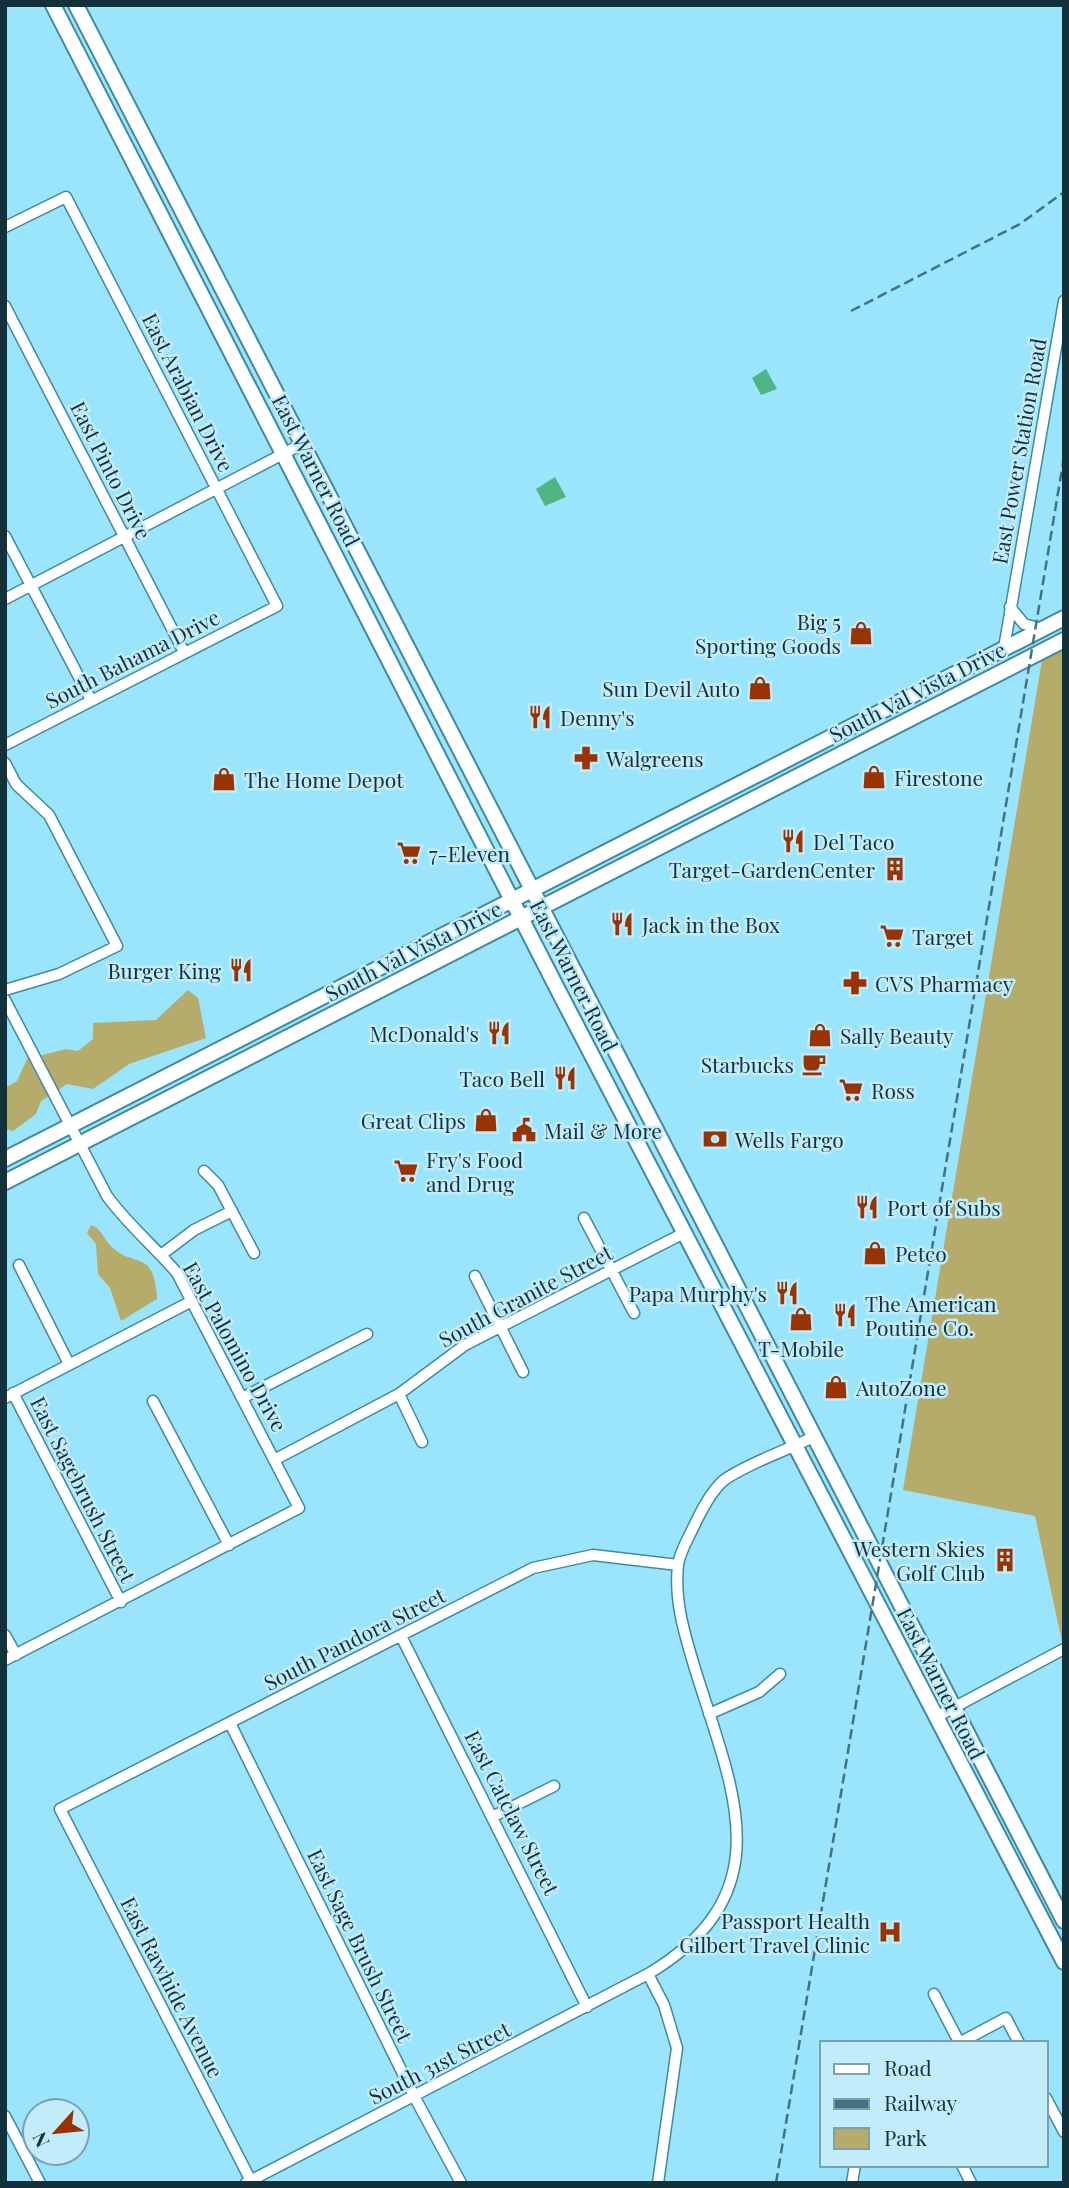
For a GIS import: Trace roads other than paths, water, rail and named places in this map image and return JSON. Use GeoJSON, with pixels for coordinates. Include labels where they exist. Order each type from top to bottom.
{"type":"FeatureCollection","features":[{"type":"Feature","properties":{"kind":"main road","name":"East Warner Road"},"geometry":{"type":"LineString","coordinates":[[53,5],[512,900],[1064,1962]]}},
{"type":"Feature","properties":{"kind":"main road","name":"East Warner Road"},"geometry":{"type":"LineString","coordinates":[[76,5],[1064,1921]]}},
{"type":"Feature","properties":{"kind":"main road","name":"South Val Vista Drive"},"geometry":{"type":"LineString","coordinates":[[5,1159],[1064,618]]}},
{"type":"Feature","properties":{"kind":"main road"},"geometry":{"type":"LineString","coordinates":[[378,635],[395,627]]}},
{"type":"Feature","properties":{"kind":"main road","name":"South Val Vista Drive"},"geometry":{"type":"LineString","coordinates":[[5,1182],[1064,640]]}},
{"type":"Feature","properties":{"kind":"main road"},"geometry":{"type":"LineString","coordinates":[[970,665],[979,683]]}},
{"type":"Feature","properties":{"kind":"main road"},"geometry":{"type":"LineString","coordinates":[[431,739],[448,730]]}},
{"type":"Feature","properties":{"kind":"main road"},"geometry":{"type":"LineString","coordinates":[[781,763],[790,780]]}},
{"type":"Feature","properties":{"kind":"main road"},"geometry":{"type":"LineString","coordinates":[[315,1001],[323,1019]]}},
{"type":"Feature","properties":{"kind":"main road"},"geometry":{"type":"LineString","coordinates":[[627,1121],[645,1111]]}},
{"type":"Feature","properties":{"kind":"main road"},"geometry":{"type":"LineString","coordinates":[[686,1232],[699,1235],[737,1289]]}},
{"type":"Feature","properties":{"kind":"main road"},"geometry":{"type":"LineString","coordinates":[[755,1367],[773,1359]]}},
{"type":"Feature","properties":{"kind":"street","name":"East Arabian Drive"},"geometry":{"type":"LineString","coordinates":[[5,227],[66,197],[277,606]]}},
{"type":"Feature","properties":{"kind":"street","name":"East Power Station Road"},"geometry":{"type":"LineString","coordinates":[[1004,648],[1064,300]]}},
{"type":"Feature","properties":{"kind":"street","name":"East Pinto Drive"},"geometry":{"type":"LineString","coordinates":[[5,306],[184,652]]}},
{"type":"Feature","properties":{"kind":"street"},"geometry":{"type":"LineString","coordinates":[[5,599],[30,583],[302,444]]}},
{"type":"Feature","properties":{"kind":"street"},"geometry":{"type":"LineString","coordinates":[[5,536],[91,700]]}},
{"type":"Feature","properties":{"kind":"street","name":"South Bahama Drive"},"geometry":{"type":"LineString","coordinates":[[5,745],[277,606]]}},
{"type":"Feature","properties":{"kind":"street"},"geometry":{"type":"LineString","coordinates":[[1010,607],[1024,624],[1042,629]]}},
{"type":"Feature","properties":{"kind":"street"},"geometry":{"type":"LineString","coordinates":[[5,763],[16,784],[49,815],[117,946],[60,974],[5,989]]}},
{"type":"Feature","properties":{"kind":"street","name":"East Palomino Drive"},"geometry":{"type":"LineString","coordinates":[[5,1000],[107,1196],[125,1222],[177,1273],[244,1397],[299,1508],[229,1545]]}},
{"type":"Feature","properties":{"kind":"street"},"geometry":{"type":"LineString","coordinates":[[204,1171],[218,1185],[254,1253]]}},
{"type":"Feature","properties":{"kind":"street"},"geometry":{"type":"LineString","coordinates":[[161,1255],[194,1230],[232,1211]]}},
{"type":"Feature","properties":{"kind":"street"},"geometry":{"type":"LineString","coordinates":[[584,1218],[634,1313]]}},
{"type":"Feature","properties":{"kind":"street","name":"South Granite Street"},"geometry":{"type":"LineString","coordinates":[[276,1459],[399,1394],[454,1352],[686,1232]]}},
{"type":"Feature","properties":{"kind":"street"},"geometry":{"type":"LineString","coordinates":[[19,1265],[69,1364]]}},
{"type":"Feature","properties":{"kind":"street"},"geometry":{"type":"LineString","coordinates":[[475,1276],[523,1372]]}},
{"type":"Feature","properties":{"kind":"street"},"geometry":{"type":"LineString","coordinates":[[9,1395],[192,1301]]}},
{"type":"Feature","properties":{"kind":"street"},"geometry":{"type":"LineString","coordinates":[[244,1397],[367,1334]]}},
{"type":"Feature","properties":{"kind":"street"},"geometry":{"type":"LineString","coordinates":[[399,1394],[422,1442]]}},
{"type":"Feature","properties":{"kind":"street","name":"East Sagebrush Street"},"geometry":{"type":"LineString","coordinates":[[9,1395],[121,1602]]}},
{"type":"Feature","properties":{"kind":"street"},"geometry":{"type":"LineString","coordinates":[[5,1660],[229,1545],[153,1401]]}},
{"type":"Feature","properties":{"kind":"street"},"geometry":{"type":"LineString","coordinates":[[678,1564],[696,1520],[726,1479],[813,1437]]}},
{"type":"Feature","properties":{"kind":"street","name":"South Pandora Street"},"geometry":{"type":"LineString","coordinates":[[60,1809],[533,1568],[593,1555],[678,1564]]}},
{"type":"Feature","properties":{"kind":"street","name":"South 31st Street"},"geometry":{"type":"LineString","coordinates":[[250,2182],[648,1974],[681,1954],[699,1937],[721,1903],[732,1874],[737,1840],[735,1801],[681,1622],[677,1603],[678,1564]]}},
{"type":"Feature","properties":{"kind":"street"},"geometry":{"type":"LineString","coordinates":[[5,1635],[16,1655]]}},
{"type":"Feature","properties":{"kind":"street","name":"East Catclaw Street"},"geometry":{"type":"LineString","coordinates":[[401,1636],[494,1816],[587,2007]]}},
{"type":"Feature","properties":{"kind":"street"},"geometry":{"type":"LineString","coordinates":[[936,1717],[1064,1648]]}},
{"type":"Feature","properties":{"kind":"street"},"geometry":{"type":"LineString","coordinates":[[709,1714],[760,1692],[780,1674]]}},
{"type":"Feature","properties":{"kind":"street","name":"East Sage Brush Street"},"geometry":{"type":"LineString","coordinates":[[230,1723],[414,2096],[461,2183]]}},
{"type":"Feature","properties":{"kind":"street"},"geometry":{"type":"LineString","coordinates":[[494,1816],[554,1786]]}},
{"type":"Feature","properties":{"kind":"street","name":"East Rawhide Avenue"},"geometry":{"type":"LineString","coordinates":[[60,1809],[250,2182]]}},
{"type":"Feature","properties":{"kind":"street"},"geometry":{"type":"LineString","coordinates":[[648,1974],[664,2005],[677,2048],[658,2183]]}},
{"type":"Feature","properties":{"kind":"street"},"geometry":{"type":"LineString","coordinates":[[934,1994],[958,2041]]}},
{"type":"Feature","properties":{"kind":"street"},"geometry":{"type":"LineString","coordinates":[[963,2041],[1006,2018],[1017,2041]]}},
{"type":"Feature","properties":{"kind":"street"},"geometry":{"type":"LineString","coordinates":[[1048,2102],[1064,2132]]}},
{"type":"Feature","properties":{"kind":"street"},"geometry":{"type":"LineString","coordinates":[[5,2116],[40,2183]]}},
{"type":"Feature","properties":{"kind":"street"},"geometry":{"type":"LineString","coordinates":[[963,2167],[971,2183]]}},
{"type":"Feature","properties":{"kind":"railway"},"geometry":{"type":"LineString","coordinates":[[851,311],[1020,224],[1064,192]]}},
{"type":"Feature","properties":{"kind":"railway"},"geometry":{"type":"LineString","coordinates":[[776,2183],[1064,457]]}},
{"type":"Feature","properties":{"kind":"place","name":"Big 5 Sporting Goods"},"geometry":{"type":"Point","coordinates":[861,633]}},
{"type":"Feature","properties":{"kind":"place","name":"Sun Devil Auto"},"geometry":{"type":"Point","coordinates":[760,688]}},
{"type":"Feature","properties":{"kind":"place","name":"Denny's"},"geometry":{"type":"Point","coordinates":[540,717]}},
{"type":"Feature","properties":{"kind":"place","name":"Walgreens"},"geometry":{"type":"Point","coordinates":[586,758]}},
{"type":"Feature","properties":{"kind":"place","name":"Firestone"},"geometry":{"type":"Point","coordinates":[874,777]}},
{"type":"Feature","properties":{"kind":"place","name":"The Home Depot"},"geometry":{"type":"Point","coordinates":[224,779]}},
{"type":"Feature","properties":{"kind":"place","name":"Del Taco"},"geometry":{"type":"Point","coordinates":[793,841]}},
{"type":"Feature","properties":{"kind":"place","name":"7-Eleven"},"geometry":{"type":"Point","coordinates":[409,853]}},
{"type":"Feature","properties":{"kind":"place","name":"Target-GardenCenter"},"geometry":{"type":"Point","coordinates":[895,869]}},
{"type":"Feature","properties":{"kind":"place","name":"Jack in the Box"},"geometry":{"type":"Point","coordinates":[622,924]}},
{"type":"Feature","properties":{"kind":"place","name":"Target"},"geometry":{"type":"Point","coordinates":[892,936]}},
{"type":"Feature","properties":{"kind":"place","name":"Burger King"},"geometry":{"type":"Point","coordinates":[241,970]}},
{"type":"Feature","properties":{"kind":"place","name":"CVS Pharmacy"},"geometry":{"type":"Point","coordinates":[855,983]}},
{"type":"Feature","properties":{"kind":"place","name":"McDonald's"},"geometry":{"type":"Point","coordinates":[499,1033]}},
{"type":"Feature","properties":{"kind":"place","name":"Sally Beauty"},"geometry":{"type":"Point","coordinates":[820,1035]}},
{"type":"Feature","properties":{"kind":"place","name":"Starbucks"},"geometry":{"type":"Point","coordinates":[814,1064]}},
{"type":"Feature","properties":{"kind":"place","name":"Taco Bell"},"geometry":{"type":"Point","coordinates":[565,1078]}},
{"type":"Feature","properties":{"kind":"place","name":"Ross"},"geometry":{"type":"Point","coordinates":[851,1090]}},
{"type":"Feature","properties":{"kind":"place","name":"Great Clips"},"geometry":{"type":"Point","coordinates":[486,1120]}},
{"type":"Feature","properties":{"kind":"place","name":"Mail & More"},"geometry":{"type":"Point","coordinates":[524,1130]}},
{"type":"Feature","properties":{"kind":"place","name":"Wells Fargo"},"geometry":{"type":"Point","coordinates":[715,1139]}},
{"type":"Feature","properties":{"kind":"place","name":"Fry's Food and Drug"},"geometry":{"type":"Point","coordinates":[406,1171]}},
{"type":"Feature","properties":{"kind":"place","name":"Port of Subs"},"geometry":{"type":"Point","coordinates":[867,1207]}},
{"type":"Feature","properties":{"kind":"place","name":"Petco"},"geometry":{"type":"Point","coordinates":[875,1253]}},
{"type":"Feature","properties":{"kind":"place","name":"Papa Murphy's"},"geometry":{"type":"Point","coordinates":[787,1293]}},
{"type":"Feature","properties":{"kind":"place","name":"The American Poutine Co."},"geometry":{"type":"Point","coordinates":[845,1315]}},
{"type":"Feature","properties":{"kind":"place","name":"T-Mobile"},"geometry":{"type":"Point","coordinates":[801,1319]}},
{"type":"Feature","properties":{"kind":"place","name":"AutoZone"},"geometry":{"type":"Point","coordinates":[836,1387]}},
{"type":"Feature","properties":{"kind":"place","name":"Western Skies Golf Club"},"geometry":{"type":"Point","coordinates":[1005,1560]}},
{"type":"Feature","properties":{"kind":"place","name":"Passport Health Gilbert Travel Clinic"},"geometry":{"type":"Point","coordinates":[890,1932]}}]}
